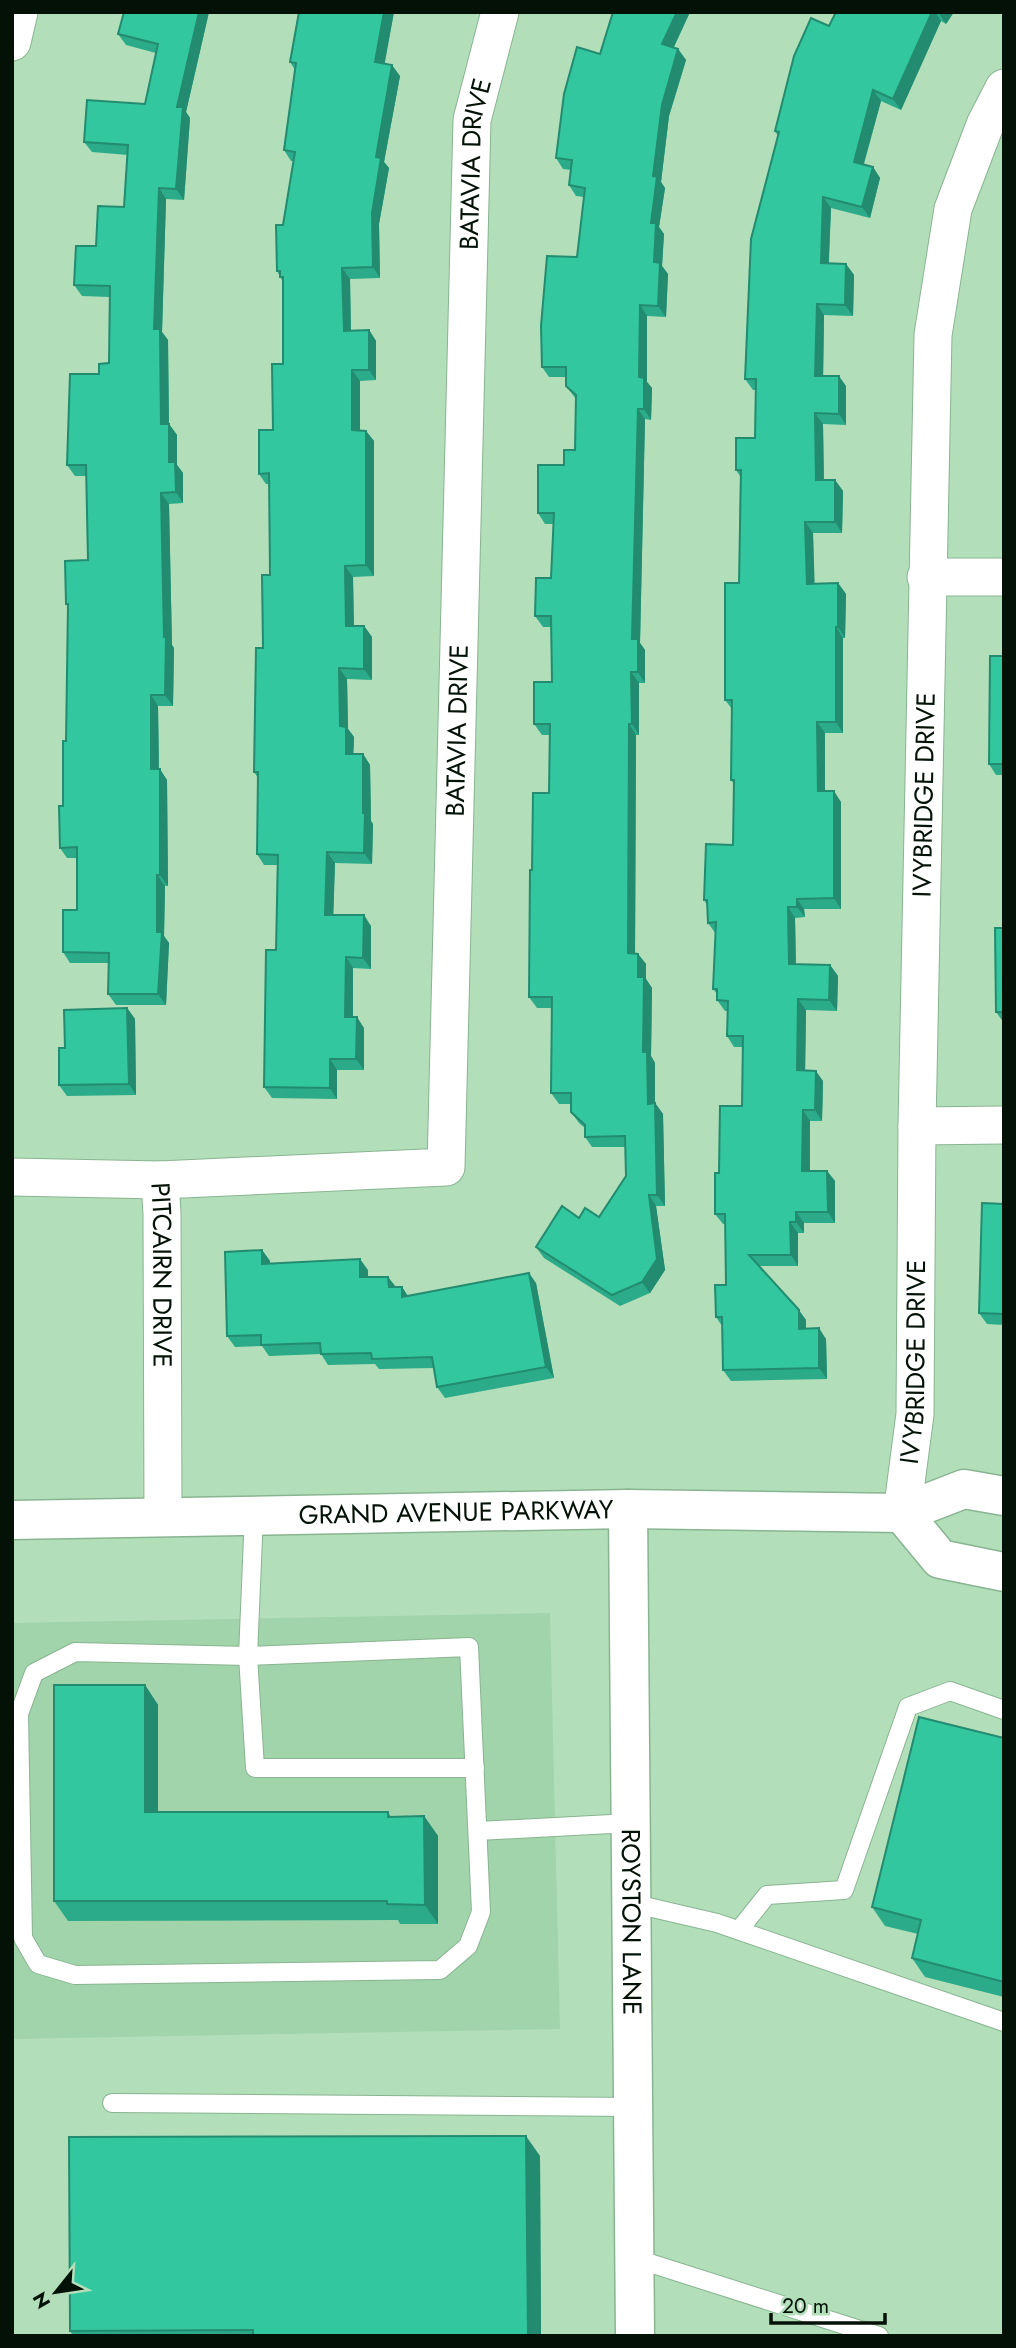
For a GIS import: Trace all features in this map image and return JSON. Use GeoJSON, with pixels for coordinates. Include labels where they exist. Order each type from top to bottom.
{"type":"FeatureCollection","features":[{"type":"Feature","properties":{"kind":"main road","name":"GRAND AVENUE PARKWAY"},"geometry":{"type":"LineString","coordinates":[[12,1520],[628,1509],[902,1513],[964,1489],[1004,1496]]}},
{"type":"Feature","properties":{"kind":"main road","name":"ROYSTON LANE"},"geometry":{"type":"LineString","coordinates":[[628,1509],[635,2336]]}},
{"type":"Feature","properties":{"kind":"main road"},"geometry":{"type":"LineString","coordinates":[[902,1513],[940,1559],[1004,1572]]}},
{"type":"Feature","properties":{"kind":"street"},"geometry":{"type":"LineString","coordinates":[[12,42],[19,12]]}},
{"type":"Feature","properties":{"kind":"street","name":"BATAVIA DRIVE"},"geometry":{"type":"LineString","coordinates":[[160,1180],[446,1167],[472,120],[500,12]]}},
{"type":"Feature","properties":{"kind":"street","name":"IVYBRIDGE DRIVE"},"geometry":{"type":"LineString","coordinates":[[902,1513],[915,1414],[926,577],[933,335],[953,209],[985,125],[1004,88]]}},
{"type":"Feature","properties":{"kind":"street"},"geometry":{"type":"LineString","coordinates":[[926,577],[1004,577]]}},
{"type":"Feature","properties":{"kind":"street"},"geometry":{"type":"LineString","coordinates":[[917,1126],[1004,1125]]}},
{"type":"Feature","properties":{"kind":"street","name":"PITCAIRN DRIVE"},"geometry":{"type":"LineString","coordinates":[[12,1177],[160,1180],[163,1517]]}},
{"type":"Feature","properties":{"kind":"lane"},"geometry":{"type":"LineString","coordinates":[[254,1514],[248,1656],[255,1768],[475,1768]]}},
{"type":"Feature","properties":{"kind":"lane"},"geometry":{"type":"LineString","coordinates":[[469,1647],[481,1912],[468,1946],[440,1970],[75,1975],[38,1964],[23,1938],[19,1714],[34,1673],[75,1652],[248,1656],[469,1647]]}},
{"type":"Feature","properties":{"kind":"lane"},"geometry":{"type":"LineString","coordinates":[[739,1930],[767,1895],[844,1890],[908,1707],[950,1692],[1004,1710]]}},
{"type":"Feature","properties":{"kind":"lane"},"geometry":{"type":"LineString","coordinates":[[478,1830],[630,1823]]}},
{"type":"Feature","properties":{"kind":"lane"},"geometry":{"type":"LineString","coordinates":[[631,1903],[739,1930],[1004,2022]]}},
{"type":"Feature","properties":{"kind":"lane"},"geometry":{"type":"LineString","coordinates":[[112,2103],[633,2107]]}},
{"type":"Feature","properties":{"kind":"lane"},"geometry":{"type":"LineString","coordinates":[[634,2258],[879,2336]]}},
{"type":"Feature","properties":{"kind":"shaded area"},"geometry":{"type":"Polygon","coordinates":[[[550,1613],[560,2029],[12,2039],[12,1623],[550,1613]]]}},
{"type":"Feature","properties":{"kind":"building"},"geometry":{"type":"Polygon","coordinates":[[[124,12],[199,12],[177,107],[183,107],[176,189],[159,188],[154,329],[160,329],[161,424],[169,424],[169,462],[175,462],[176,492],[161,493],[166,637],[165,695],[151,695],[151,769],[160,769],[157,932],[162,932],[158,994],[108,994],[109,953],[63,952],[63,910],[77,910],[77,847],[60,848],[59,806],[63,806],[63,741],[66,741],[68,604],[65,561],[88,560],[86,465],[67,465],[70,374],[99,374],[99,364],[109,363],[110,286],[74,285],[76,246],[96,246],[98,206],[124,207],[128,145],[84,142],[87,100],[145,104],[158,44],[118,34],[124,12]]]}},
{"type":"Feature","properties":{"kind":"building"},"geometry":{"type":"Polygon","coordinates":[[[299,12],[384,12],[375,62],[392,65],[376,157],[381,158],[372,213],[373,267],[342,268],[344,331],[369,330],[369,370],[352,370],[352,430],[366,431],[366,565],[345,566],[346,626],[364,626],[364,669],[339,668],[340,726],[346,727],[346,754],[363,754],[364,853],[327,852],[325,915],[364,915],[363,958],[346,957],[345,1017],[357,1017],[356,1059],[330,1059],[330,1088],[264,1087],[266,950],[276,950],[278,855],[257,854],[258,772],[254,772],[256,648],[263,648],[262,575],[270,575],[269,473],[259,474],[259,430],[273,430],[272,364],[283,364],[283,277],[280,277],[280,271],[277,271],[276,225],[283,225],[295,152],[284,150],[296,63],[290,62],[299,12]]]}},
{"type":"Feature","properties":{"kind":"building"},"geometry":{"type":"Polygon","coordinates":[[[613,12],[677,12],[662,44],[678,49],[662,105],[653,176],[657,177],[651,223],[656,223],[654,262],[660,263],[658,306],[640,305],[639,377],[644,378],[644,409],[638,409],[632,639],[638,639],[638,672],[631,672],[632,724],[629,724],[628,953],[638,954],[638,977],[644,977],[643,1052],[647,1052],[648,1104],[655,1103],[657,1195],[649,1195],[657,1259],[642,1282],[612,1295],[536,1247],[562,1206],[579,1218],[585,1208],[599,1217],[626,1176],[625,1136],[585,1137],[585,1125],[571,1112],[571,1093],[551,1093],[552,997],[529,997],[533,793],[549,793],[550,724],[534,724],[534,682],[552,682],[551,616],[535,616],[536,578],[551,578],[554,513],[538,513],[538,465],[564,465],[564,450],[575,450],[576,395],[566,386],[566,367],[542,367],[541,326],[547,256],[577,257],[585,188],[569,185],[572,160],[556,158],[564,94],[577,47],[600,54],[613,12]]]}},
{"type":"Feature","properties":{"kind":"building"},"geometry":{"type":"Polygon","coordinates":[[[836,12],[932,12],[893,99],[873,90],[854,162],[873,167],[862,207],[823,197],[821,263],[846,264],[845,305],[817,304],[815,376],[839,376],[839,414],[815,413],[816,480],[835,480],[835,522],[805,522],[807,584],[838,583],[836,722],[817,722],[818,791],[834,791],[834,898],[797,899],[797,907],[788,907],[789,964],[830,965],[829,1000],[798,999],[797,1070],[816,1071],[815,1110],[803,1110],[802,1171],[827,1171],[828,1212],[796,1212],[796,1222],[790,1222],[791,1255],[749,1255],[799,1310],[799,1329],[819,1328],[819,1368],[723,1370],[722,1317],[716,1317],[715,1285],[726,1285],[725,1214],[715,1214],[715,1173],[719,1173],[720,1106],[742,1106],[743,1036],[727,1036],[728,1001],[717,1000],[717,989],[713,989],[716,922],[708,923],[707,900],[704,900],[706,844],[733,845],[732,700],[725,700],[725,583],[739,583],[741,470],[736,470],[736,438],[755,438],[756,379],[745,379],[751,239],[779,132],[775,131],[794,56],[811,18],[829,26],[836,12]]]}},
{"type":"Feature","properties":{"kind":"building"},"geometry":{"type":"Polygon","coordinates":[[[990,656],[1004,656],[1004,764],[989,764],[990,656]]]}},
{"type":"Feature","properties":{"kind":"building"},"geometry":{"type":"Polygon","coordinates":[[[995,928],[1004,928],[1004,1012],[996,1012],[995,928]]]}},
{"type":"Feature","properties":{"kind":"building"},"geometry":{"type":"Polygon","coordinates":[[[127,1008],[129,1084],[59,1085],[59,1048],[65,1048],[64,1010],[127,1008]]]}},
{"type":"Feature","properties":{"kind":"building"},"geometry":{"type":"Polygon","coordinates":[[[982,1203],[1004,1204],[1004,1314],[979,1313],[982,1203]]]}},
{"type":"Feature","properties":{"kind":"building"},"geometry":{"type":"Polygon","coordinates":[[[262,1250],[262,1264],[360,1259],[360,1277],[388,1277],[389,1287],[402,1287],[402,1297],[529,1273],[546,1367],[437,1387],[432,1357],[372,1359],[371,1353],[321,1354],[320,1343],[261,1345],[261,1335],[227,1336],[225,1252],[262,1250]]]}},
{"type":"Feature","properties":{"kind":"building"},"geometry":{"type":"Polygon","coordinates":[[[54,1685],[145,1685],[145,1812],[388,1812],[388,1817],[424,1816],[425,1905],[387,1904],[387,1901],[54,1901],[54,1685]]]}},
{"type":"Feature","properties":{"kind":"building"},"geometry":{"type":"Polygon","coordinates":[[[919,1717],[1004,1738],[1004,1982],[912,1958],[921,1920],[872,1907],[919,1717]]]}},
{"type":"Feature","properties":{"kind":"building"},"geometry":{"type":"Polygon","coordinates":[[[526,2136],[528,2336],[253,2336],[253,2330],[70,2331],[69,2137],[526,2136]]]}}]}
